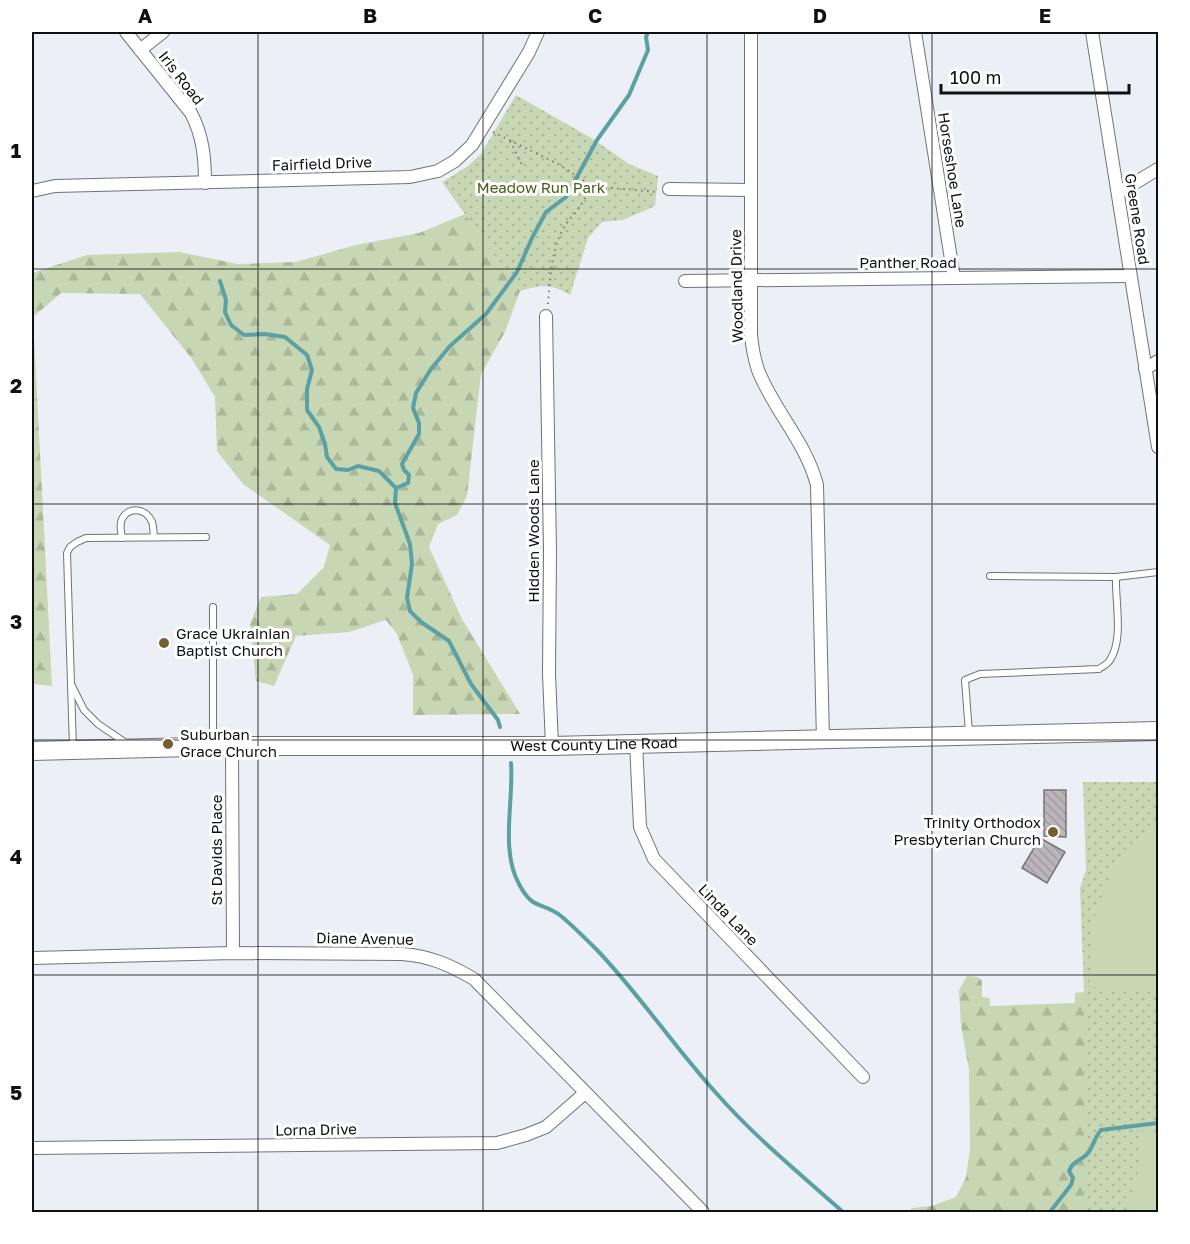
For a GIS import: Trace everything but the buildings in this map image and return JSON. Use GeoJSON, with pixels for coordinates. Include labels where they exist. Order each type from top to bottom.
{"type":"FeatureCollection","features":[{"type":"Feature","properties":{"kind":"main road","name":"West County Line Road"},"geometry":{"type":"LineString","coordinates":[[32,750],[232,746],[552,746],[1158,731]]}},
{"type":"Feature","properties":{"kind":"street","name":"Iris Road"},"geometry":{"type":"LineString","coordinates":[[126,32],[191,113],[197,124],[204,154],[205,183]]}},
{"type":"Feature","properties":{"kind":"street"},"geometry":{"type":"LineString","coordinates":[[140,50],[163,32]]}},
{"type":"Feature","properties":{"kind":"street","name":"Fairfield Drive"},"geometry":{"type":"LineString","coordinates":[[32,191],[55,186],[422,176],[438,171],[455,161],[472,145],[529,52],[538,32]]}},
{"type":"Feature","properties":{"kind":"street","name":"Woodland Drive"},"geometry":{"type":"LineString","coordinates":[[751,32],[751,334],[758,368],[765,385],[806,452],[817,485],[823,740]]}},
{"type":"Feature","properties":{"kind":"street","name":"Horseshoe Lane"},"geometry":{"type":"LineString","coordinates":[[915,32],[954,278]]}},
{"type":"Feature","properties":{"kind":"street","name":"Greene Road"},"geometry":{"type":"LineString","coordinates":[[1092,32],[1158,447]]}},
{"type":"Feature","properties":{"kind":"street"},"geometry":{"type":"LineString","coordinates":[[1118,193],[1158,169]]}},
{"type":"Feature","properties":{"kind":"street"},"geometry":{"type":"LineString","coordinates":[[669,189],[751,190]]}},
{"type":"Feature","properties":{"kind":"street","name":"Panther Road"},"geometry":{"type":"LineString","coordinates":[[685,281],[1130,276]]}},
{"type":"Feature","properties":{"kind":"street","name":"Hidden Woods Lane"},"geometry":{"type":"LineString","coordinates":[[546,316],[550,551],[549,674],[552,746]]}},
{"type":"Feature","properties":{"kind":"street"},"geometry":{"type":"LineString","coordinates":[[1145,369],[1158,361]]}},
{"type":"Feature","properties":{"kind":"street","name":"Linda Lane"},"geometry":{"type":"LineString","coordinates":[[636,743],[640,827],[654,859],[863,1077]]}},
{"type":"Feature","properties":{"kind":"street","name":"St Davids Place"},"geometry":{"type":"LineString","coordinates":[[232,746],[233,953]]}},
{"type":"Feature","properties":{"kind":"street","name":"Diane Avenue"},"geometry":{"type":"LineString","coordinates":[[32,958],[233,953],[402,954],[421,955],[437,960],[474,979],[703,1212]]}},
{"type":"Feature","properties":{"kind":"street","name":"Lorna Drive"},"geometry":{"type":"LineString","coordinates":[[32,1148],[497,1143],[526,1136],[546,1127],[585,1093]]}},
{"type":"Feature","properties":{"kind":"lane"},"geometry":{"type":"LineString","coordinates":[[122,537],[121,522],[125,514],[134,510],[149,517],[154,537]]}},
{"type":"Feature","properties":{"kind":"lane"},"geometry":{"type":"LineString","coordinates":[[73,750],[68,553],[70,547],[86,538],[206,537]]}},
{"type":"Feature","properties":{"kind":"lane"},"geometry":{"type":"LineString","coordinates":[[990,576],[1116,577],[1158,572]]}},
{"type":"Feature","properties":{"kind":"lane"},"geometry":{"type":"LineString","coordinates":[[970,736],[965,680],[980,674],[1099,669],[1109,662],[1118,630],[1116,577]]}},
{"type":"Feature","properties":{"kind":"lane"},"geometry":{"type":"LineString","coordinates":[[213,607],[213,747]]}},
{"type":"Feature","properties":{"kind":"lane"},"geometry":{"type":"LineString","coordinates":[[71,684],[84,710],[98,724],[135,748]]}},
{"type":"Feature","properties":{"kind":"path"},"geometry":{"type":"LineString","coordinates":[[483,127],[589,183],[640,191],[662,192],[669,189]]}},
{"type":"Feature","properties":{"kind":"path"},"geometry":{"type":"LineString","coordinates":[[510,141],[522,165]]}},
{"type":"Feature","properties":{"kind":"path"},"geometry":{"type":"LineString","coordinates":[[546,316],[550,274],[560,233],[583,205],[589,183]]}},
{"type":"Feature","properties":{"kind":"green space","name":"Meadow Run Park"},"geometry":{"type":"Polygon","coordinates":[[[516,95],[593,139],[629,164],[658,176],[655,206],[623,220],[602,222],[588,238],[570,295],[557,288],[546,286],[520,291],[442,182],[468,166],[481,154],[516,95]]]}},
{"type":"Feature","properties":{"kind":"green space"},"geometry":{"type":"Polygon","coordinates":[[[465,214],[520,291],[505,332],[481,374],[467,496],[457,515],[438,524],[429,547],[462,619],[520,714],[413,715],[413,675],[397,634],[386,620],[349,632],[296,636],[274,686],[256,681],[250,624],[261,597],[297,594],[324,567],[330,545],[243,484],[217,451],[215,397],[192,359],[140,294],[61,293],[33,317],[52,686],[32,684],[32,273],[87,255],[179,252],[238,264],[296,262],[356,245],[419,233],[465,214]]]}},
{"type":"Feature","properties":{"kind":"green space"},"geometry":{"type":"Polygon","coordinates":[[[1083,782],[1158,782],[1158,1212],[1084,1212],[1084,992],[1080,888],[1086,870],[1083,782]]]}},
{"type":"Feature","properties":{"kind":"green space"},"geometry":{"type":"Polygon","coordinates":[[[1158,828],[1158,992],[1089,987],[1094,918],[1109,877],[1124,851],[1138,839],[1158,828]]]}},
{"type":"Feature","properties":{"kind":"green space"},"geometry":{"type":"Polygon","coordinates":[[[967,976],[978,977],[982,981],[982,997],[990,998],[990,1006],[1075,1003],[1075,993],[1084,992],[1084,987],[1158,1078],[1105,1212],[908,1212],[912,1208],[932,1206],[956,1197],[966,1177],[970,1148],[969,1070],[961,1025],[959,990],[967,976]]]}},
{"type":"Feature","properties":{"kind":"green space"},"geometry":{"type":"Polygon","coordinates":[[[1143,1129],[1158,1134],[1158,1212],[1126,1212],[1138,1171],[1143,1129]]]}},
{"type":"Feature","properties":{"kind":"waterway"},"geometry":{"type":"LineString","coordinates":[[396,488],[408,483],[409,475],[402,464],[419,434],[419,423],[413,408],[416,393],[431,369],[450,346],[486,314],[517,272],[546,212],[566,197],[597,140],[629,95],[648,50],[646,37],[648,32]]}},
{"type":"Feature","properties":{"kind":"waterway"},"geometry":{"type":"LineString","coordinates":[[220,281],[226,300],[225,312],[231,325],[244,335],[265,334],[285,337],[307,355],[312,370],[307,389],[307,410],[319,427],[327,457],[336,469],[348,470],[358,466],[379,471],[396,488],[395,503],[410,544],[412,564],[407,598],[410,611],[421,622],[449,641],[471,684],[498,720],[500,727]]}},
{"type":"Feature","properties":{"kind":"waterway"},"geometry":{"type":"LineString","coordinates":[[511,763],[510,856],[513,871],[524,893],[533,902],[554,911],[575,928],[628,985],[732,1110],[778,1155],[843,1212]]}},
{"type":"Feature","properties":{"kind":"waterway"},"geometry":{"type":"LineString","coordinates":[[1050,1212],[1071,1185],[1073,1178],[1069,1171],[1071,1167],[1088,1153],[1101,1130],[1158,1123]]}},
{"type":"Feature","properties":{"kind":"place","name":"Grace Ukrainian Baptist Church"},"geometry":{"type":"Point","coordinates":[164,643]}},
{"type":"Feature","properties":{"kind":"place","name":"Suburban Grace Church"},"geometry":{"type":"Point","coordinates":[168,744]}},
{"type":"Feature","properties":{"kind":"place","name":"Trinity Orthodox Presbyterian Church"},"geometry":{"type":"Point","coordinates":[1053,832]}}]}
